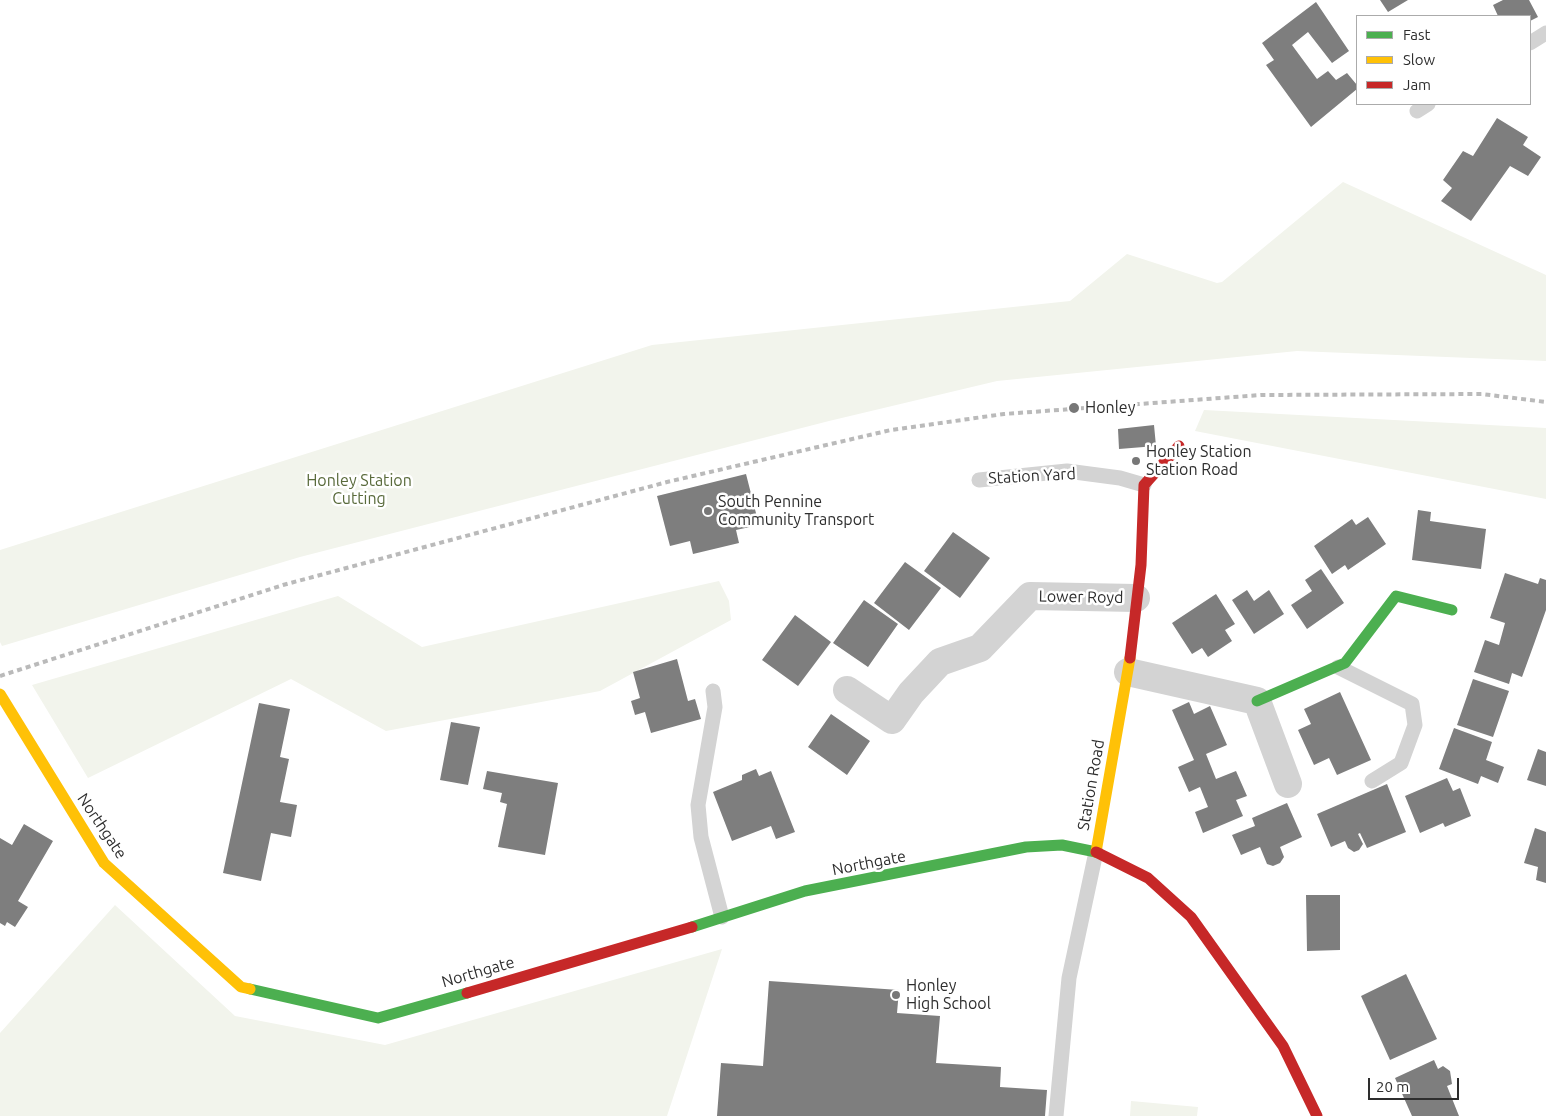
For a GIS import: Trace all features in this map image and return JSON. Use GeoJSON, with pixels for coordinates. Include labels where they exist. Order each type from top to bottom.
{"type":"FeatureCollection","features":[{"type":"Feature","properties":{"kind":"street"},"geometry":{"type":"LineString","coordinates":[[1144,485],[1179,446]]}},
{"type":"Feature","properties":{"kind":"street","name":"Station Road"},"geometry":{"type":"LineString","coordinates":[[1144,485],[1144,529],[1128,672],[1096,852],[1148,878],[1191,917],[1283,1046],[1317,1116]]}},
{"type":"Feature","properties":{"kind":"street","name":"Lower Royd"},"geometry":{"type":"LineString","coordinates":[[847,690],[892,720],[911,693],[940,662],[980,648],[1030,596],[1136,598]]}},
{"type":"Feature","properties":{"kind":"street"},"geometry":{"type":"LineString","coordinates":[[1128,672],[1257,701],[1345,663],[1396,596],[1452,610]]}},
{"type":"Feature","properties":{"kind":"street","name":"Northgate"},"geometry":{"type":"LineString","coordinates":[[0,694],[104,863],[241,987],[378,1018],[601,955],[805,891],[1026,847],[1062,845],[1096,852]]}},
{"type":"Feature","properties":{"kind":"street"},"geometry":{"type":"LineString","coordinates":[[1257,701],[1288,784]]}},
{"type":"Feature","properties":{"kind":"lane"},"geometry":{"type":"LineString","coordinates":[[1531,42],[1546,33]]}},
{"type":"Feature","properties":{"kind":"lane","name":"Station Yard"},"geometry":{"type":"LineString","coordinates":[[979,480],[1067,471],[1120,478],[1144,485]]}},
{"type":"Feature","properties":{"kind":"lane"},"geometry":{"type":"LineString","coordinates":[[1338,667],[1412,704],[1415,725],[1401,763],[1372,781]]}},
{"type":"Feature","properties":{"kind":"lane"},"geometry":{"type":"LineString","coordinates":[[713,691],[715,706],[698,805],[701,837],[722,917]]}},
{"type":"Feature","properties":{"kind":"lane"},"geometry":{"type":"LineString","coordinates":[[1056,1116],[1069,978],[1096,852]]}},
{"type":"Feature","properties":{"kind":"green space","name":"Honley Station Cutting"},"geometry":{"type":"Polygon","coordinates":[[[1343,182],[1546,275],[1546,361],[1297,351],[997,381],[829,421],[300,557],[2,646],[0,642],[0,550],[652,345],[1070,301],[1127,254],[1217,283],[1222,282],[1343,182]]]}},
{"type":"Feature","properties":{"kind":"green space"},"geometry":{"type":"Polygon","coordinates":[[[1204,410],[1546,428],[1546,499],[1195,431],[1204,410]]]}},
{"type":"Feature","properties":{"kind":"green space"},"geometry":{"type":"Polygon","coordinates":[[[719,581],[729,601],[731,620],[600,691],[386,731],[291,679],[88,778],[32,685],[338,596],[422,647],[719,581]]]}},
{"type":"Feature","properties":{"kind":"green space"},"geometry":{"type":"Polygon","coordinates":[[[115,905],[235,1016],[385,1045],[722,949],[667,1116],[0,1116],[0,1033],[115,905]]]}},
{"type":"Feature","properties":{"kind":"green space"},"geometry":{"type":"Polygon","coordinates":[[[1131,1101],[1198,1107],[1197,1116],[1130,1116],[1131,1101]]]}},
{"type":"Feature","properties":{"kind":"building"},"geometry":{"type":"Polygon","coordinates":[[[1380,0],[1408,0],[1388,12],[1380,0]]]}},
{"type":"Feature","properties":{"kind":"building"},"geometry":{"type":"Polygon","coordinates":[[[1503,0],[1529,0],[1538,17],[1531,20],[1531,15],[1498,15],[1493,5],[1503,0]]]}},
{"type":"Feature","properties":{"kind":"building"},"geometry":{"type":"Polygon","coordinates":[[[1316,2],[1349,51],[1332,63],[1308,32],[1292,45],[1317,79],[1328,71],[1336,80],[1347,73],[1356,84],[1356,90],[1311,127],[1266,65],[1274,60],[1262,43],[1316,2]]]}},
{"type":"Feature","properties":{"kind":"building"},"geometry":{"type":"Polygon","coordinates":[[[1497,118],[1528,137],[1523,145],[1541,157],[1528,176],[1510,166],[1471,221],[1441,201],[1452,188],[1443,180],[1463,151],[1473,156],[1497,118]]]}},
{"type":"Feature","properties":{"kind":"building"},"geometry":{"type":"Polygon","coordinates":[[[1154,425],[1156,446],[1119,449],[1118,429],[1154,425]]]}},
{"type":"Feature","properties":{"kind":"building","name":"South Pennine Community Transport"},"geometry":{"type":"Polygon","coordinates":[[[746,474],[759,525],[736,530],[739,543],[693,554],[690,541],[670,546],[657,496],[746,474]]]}},
{"type":"Feature","properties":{"kind":"building"},"geometry":{"type":"Polygon","coordinates":[[[1418,510],[1431,512],[1430,521],[1486,529],[1481,569],[1412,560],[1418,510]]]}},
{"type":"Feature","properties":{"kind":"building"},"geometry":{"type":"Polygon","coordinates":[[[1368,517],[1386,544],[1348,570],[1345,565],[1332,574],[1314,546],[1352,519],[1356,525],[1368,517]]]}},
{"type":"Feature","properties":{"kind":"building"},"geometry":{"type":"Polygon","coordinates":[[[953,532],[990,558],[960,598],[924,571],[953,532]]]}},
{"type":"Feature","properties":{"kind":"building"},"geometry":{"type":"Polygon","coordinates":[[[905,562],[941,588],[909,630],[874,603],[905,562]]]}},
{"type":"Feature","properties":{"kind":"building"},"geometry":{"type":"Polygon","coordinates":[[[1321,569],[1344,603],[1307,629],[1291,605],[1312,591],[1305,580],[1321,569]]]}},
{"type":"Feature","properties":{"kind":"building"},"geometry":{"type":"Polygon","coordinates":[[[1505,573],[1538,584],[1540,578],[1546,580],[1546,610],[1534,644],[1522,677],[1512,673],[1509,684],[1474,672],[1485,640],[1499,645],[1505,623],[1490,618],[1505,573]]]}},
{"type":"Feature","properties":{"kind":"building"},"geometry":{"type":"Polygon","coordinates":[[[1247,590],[1254,601],[1269,590],[1284,614],[1254,634],[1232,600],[1247,590]]]}},
{"type":"Feature","properties":{"kind":"building"},"geometry":{"type":"Polygon","coordinates":[[[1216,594],[1235,624],[1225,630],[1232,641],[1208,657],[1202,648],[1192,654],[1172,623],[1216,594]]]}},
{"type":"Feature","properties":{"kind":"building"},"geometry":{"type":"Polygon","coordinates":[[[864,600],[898,624],[868,667],[833,643],[864,600]]]}},
{"type":"Feature","properties":{"kind":"building"},"geometry":{"type":"Polygon","coordinates":[[[795,615],[831,642],[798,686],[762,660],[795,615]]]}},
{"type":"Feature","properties":{"kind":"building"},"geometry":{"type":"Polygon","coordinates":[[[677,659],[688,701],[695,699],[701,719],[651,733],[645,712],[635,715],[631,701],[640,698],[633,672],[677,659]]]}},
{"type":"Feature","properties":{"kind":"building"},"geometry":{"type":"Polygon","coordinates":[[[1473,679],[1509,691],[1493,737],[1457,725],[1473,679]]]}},
{"type":"Feature","properties":{"kind":"building"},"geometry":{"type":"Polygon","coordinates":[[[1340,692],[1371,760],[1337,775],[1329,758],[1314,765],[1298,730],[1311,724],[1304,709],[1340,692]]]}},
{"type":"Feature","properties":{"kind":"building"},"geometry":{"type":"Polygon","coordinates":[[[1189,702],[1194,714],[1210,706],[1227,745],[1206,754],[1216,779],[1236,771],[1247,796],[1236,800],[1243,816],[1203,833],[1195,812],[1208,807],[1200,787],[1189,792],[1178,767],[1194,760],[1172,710],[1189,702]]]}},
{"type":"Feature","properties":{"kind":"building"},"geometry":{"type":"Polygon","coordinates":[[[259,703],[290,709],[280,757],[289,759],[280,802],[297,805],[291,837],[271,833],[261,881],[223,873],[259,703]]]}},
{"type":"Feature","properties":{"kind":"building"},"geometry":{"type":"Polygon","coordinates":[[[831,714],[870,741],[847,775],[808,747],[831,714]]]}},
{"type":"Feature","properties":{"kind":"building"},"geometry":{"type":"Polygon","coordinates":[[[451,722],[480,727],[468,785],[440,780],[451,722]]]}},
{"type":"Feature","properties":{"kind":"building"},"geometry":{"type":"Polygon","coordinates":[[[1454,728],[1492,742],[1486,760],[1504,767],[1498,783],[1481,776],[1478,784],[1439,769],[1454,728]]]}},
{"type":"Feature","properties":{"kind":"building"},"geometry":{"type":"Polygon","coordinates":[[[1538,749],[1546,752],[1546,786],[1527,780],[1538,749]]]}},
{"type":"Feature","properties":{"kind":"building"},"geometry":{"type":"Polygon","coordinates":[[[756,769],[759,776],[771,771],[795,832],[776,839],[771,826],[732,841],[713,792],[742,780],[742,775],[756,769]]]}},
{"type":"Feature","properties":{"kind":"building"},"geometry":{"type":"Polygon","coordinates":[[[487,771],[558,783],[545,855],[498,847],[507,804],[500,802],[502,793],[483,789],[487,771]]]}},
{"type":"Feature","properties":{"kind":"building"},"geometry":{"type":"Polygon","coordinates":[[[1447,778],[1453,791],[1460,788],[1471,816],[1445,827],[1443,823],[1420,833],[1405,796],[1447,778]]]}},
{"type":"Feature","properties":{"kind":"building"},"geometry":{"type":"Polygon","coordinates":[[[1387,784],[1406,832],[1367,848],[1360,833],[1358,834],[1363,844],[1359,850],[1354,852],[1348,848],[1345,841],[1331,847],[1317,814],[1387,784]]]}},
{"type":"Feature","properties":{"kind":"building"},"geometry":{"type":"Polygon","coordinates":[[[1287,803],[1302,837],[1280,847],[1284,857],[1280,863],[1273,866],[1267,864],[1260,847],[1241,855],[1232,835],[1255,826],[1252,818],[1287,803]]]}},
{"type":"Feature","properties":{"kind":"building"},"geometry":{"type":"Polygon","coordinates":[[[24,824],[53,841],[18,901],[28,907],[15,927],[7,922],[5,926],[0,923],[0,838],[12,845],[24,824]]]}},
{"type":"Feature","properties":{"kind":"building"},"geometry":{"type":"Polygon","coordinates":[[[1535,828],[1546,832],[1546,883],[1536,880],[1538,867],[1524,863],[1535,828]]]}},
{"type":"Feature","properties":{"kind":"building"},"geometry":{"type":"Polygon","coordinates":[[[1306,895],[1340,895],[1340,950],[1307,951],[1306,895]]]}},
{"type":"Feature","properties":{"kind":"building"},"geometry":{"type":"Polygon","coordinates":[[[1406,974],[1437,1039],[1390,1060],[1361,996],[1406,974]]]}},
{"type":"Feature","properties":{"kind":"building"},"geometry":{"type":"Polygon","coordinates":[[[769,981],[899,990],[897,1013],[940,1016],[936,1063],[1001,1067],[1000,1087],[1047,1090],[1045,1116],[717,1116],[721,1063],[763,1066],[769,981]]]}},
{"type":"Feature","properties":{"kind":"building"},"geometry":{"type":"Polygon","coordinates":[[[1434,1060],[1438,1069],[1443,1066],[1450,1071],[1452,1084],[1447,1086],[1459,1116],[1412,1116],[1395,1078],[1434,1060]]]}},
{"type":"Feature","properties":{"kind":"railway"},"geometry":{"type":"LineString","coordinates":[[0,676],[283,585],[667,482],[891,430],[1004,414],[1261,395],[1482,394],[1546,402]]}},
{"type":"Feature","properties":{"kind":"traffic: fast"},"geometry":{"type":"LineString","coordinates":[[1257,701],[1345,663],[1396,596],[1452,610]]}},
{"type":"Feature","properties":{"kind":"traffic: fast"},"geometry":{"type":"LineString","coordinates":[[692,927],[805,891],[1026,847],[1062,845],[1096,852]]}},
{"type":"Feature","properties":{"kind":"traffic: fast"},"geometry":{"type":"LineString","coordinates":[[250,989],[378,1018],[467,993]]}},
{"type":"Feature","properties":{"kind":"traffic: slow"},"geometry":{"type":"LineString","coordinates":[[1096,852],[1130,658]]}},
{"type":"Feature","properties":{"kind":"traffic: slow"},"geometry":{"type":"LineString","coordinates":[[0,694],[104,863],[241,987],[250,989]]}},
{"type":"Feature","properties":{"kind":"traffic: jam"},"geometry":{"type":"LineString","coordinates":[[1130,658],[1141,565],[1144,485],[1179,446]]}},
{"type":"Feature","properties":{"kind":"traffic: jam"},"geometry":{"type":"LineString","coordinates":[[1096,852],[1148,878],[1191,917],[1283,1046],[1317,1116]]}},
{"type":"Feature","properties":{"kind":"traffic: jam"},"geometry":{"type":"LineString","coordinates":[[467,993],[692,927]]}},
{"type":"Feature","properties":{"kind":"place","name":"Honley"},"geometry":{"type":"Point","coordinates":[1074,408]}},
{"type":"Feature","properties":{"kind":"place","name":"Honley Station Station Road"},"geometry":{"type":"Point","coordinates":[1136,461]}},
{"type":"Feature","properties":{"kind":"place","name":"South Pennine Community Transport"},"geometry":{"type":"Point","coordinates":[708,511]}},
{"type":"Feature","properties":{"kind":"place","name":"Honley High School"},"geometry":{"type":"Point","coordinates":[896,995]}}]}
